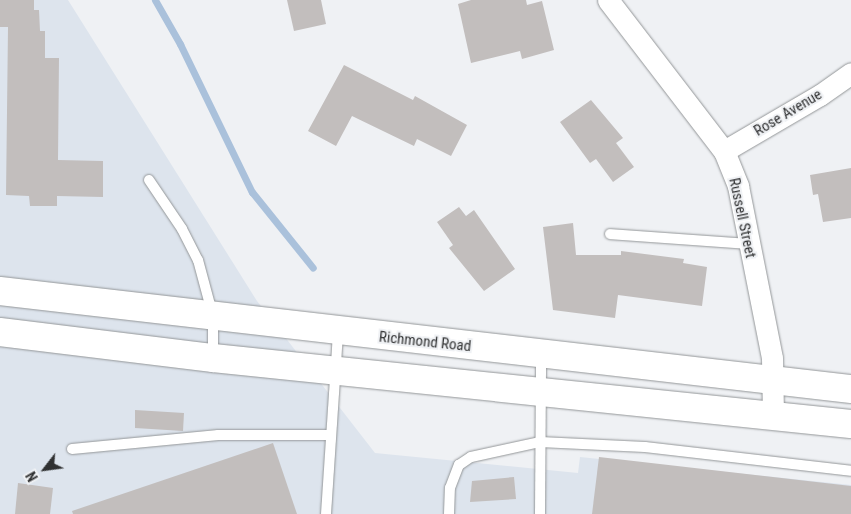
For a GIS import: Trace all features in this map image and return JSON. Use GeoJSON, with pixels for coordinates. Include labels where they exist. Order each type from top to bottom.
{"type":"FeatureCollection","features":[{"type":"Feature","properties":{"kind":"highway","name":"Richmond Road"},"geometry":{"type":"LineString","coordinates":[[0,291],[338,332],[851,389]]}},
{"type":"Feature","properties":{"kind":"highway"},"geometry":{"type":"LineString","coordinates":[[0,332],[213,358],[334,368],[540,392],[773,414],[851,424]]}},
{"type":"Feature","properties":{"kind":"street","name":"Russell Street"},"geometry":{"type":"LineString","coordinates":[[608,0],[724,152],[738,186],[774,380],[773,414]]}},
{"type":"Feature","properties":{"kind":"street","name":"Rose Avenue"},"geometry":{"type":"LineString","coordinates":[[724,152],[820,96],[851,73]]}},
{"type":"Feature","properties":{"kind":"lane"},"geometry":{"type":"LineString","coordinates":[[149,180],[182,229],[198,260],[213,316],[213,358]]}},
{"type":"Feature","properties":{"kind":"lane"},"geometry":{"type":"LineString","coordinates":[[610,234],[748,244]]}},
{"type":"Feature","properties":{"kind":"lane"},"geometry":{"type":"LineString","coordinates":[[326,514],[334,368],[338,332]]}},
{"type":"Feature","properties":{"kind":"lane"},"geometry":{"type":"LineString","coordinates":[[540,514],[541,354]]}},
{"type":"Feature","properties":{"kind":"lane"},"geometry":{"type":"LineString","coordinates":[[72,449],[218,435],[330,435]]}},
{"type":"Feature","properties":{"kind":"lane"},"geometry":{"type":"LineString","coordinates":[[450,514],[450,488],[459,465],[470,457],[540,442],[644,448],[851,471]]}},
{"type":"Feature","properties":{"kind":"shaded area"},"geometry":{"type":"Polygon","coordinates":[[[0,0],[68,0],[257,301],[375,453],[578,473],[580,457],[851,485],[851,514],[0,514],[0,0]]]}},
{"type":"Feature","properties":{"kind":"building"},"geometry":{"type":"Polygon","coordinates":[[[0,0],[34,0],[34,10],[39,10],[40,31],[45,31],[45,58],[59,58],[58,160],[103,161],[103,197],[57,196],[57,206],[30,206],[29,196],[6,195],[8,27],[0,27],[0,0]]]}},
{"type":"Feature","properties":{"kind":"building"},"geometry":{"type":"Polygon","coordinates":[[[287,0],[321,0],[326,24],[294,31],[287,0]]]}},
{"type":"Feature","properties":{"kind":"building"},"geometry":{"type":"Polygon","coordinates":[[[471,0],[526,0],[527,5],[542,1],[554,50],[522,59],[520,51],[471,63],[458,4],[471,0]]]}},
{"type":"Feature","properties":{"kind":"building"},"geometry":{"type":"Polygon","coordinates":[[[344,65],[413,100],[415,96],[467,125],[451,156],[417,139],[414,146],[352,116],[336,146],[308,131],[344,65]]]}},
{"type":"Feature","properties":{"kind":"building"},"geometry":{"type":"Polygon","coordinates":[[[591,100],[623,138],[616,143],[634,167],[613,182],[596,159],[590,163],[560,122],[591,100]]]}},
{"type":"Feature","properties":{"kind":"building"},"geometry":{"type":"Polygon","coordinates":[[[851,168],[851,218],[823,222],[818,194],[813,195],[810,175],[851,168]]]}},
{"type":"Feature","properties":{"kind":"building"},"geometry":{"type":"Polygon","coordinates":[[[459,207],[466,216],[474,210],[515,269],[484,291],[449,248],[453,245],[437,222],[459,207]]]}},
{"type":"Feature","properties":{"kind":"building"},"geometry":{"type":"Polygon","coordinates":[[[573,223],[576,255],[621,255],[621,251],[684,259],[683,263],[707,267],[702,306],[618,295],[615,318],[553,310],[543,227],[573,223]]]}},
{"type":"Feature","properties":{"kind":"building"},"geometry":{"type":"Polygon","coordinates":[[[135,410],[184,413],[183,431],[135,428],[135,410]]]}},
{"type":"Feature","properties":{"kind":"building"},"geometry":{"type":"Polygon","coordinates":[[[273,443],[297,514],[73,514],[72,511],[273,443]]]}},
{"type":"Feature","properties":{"kind":"building"},"geometry":{"type":"Polygon","coordinates":[[[599,457],[851,486],[851,514],[592,514],[599,457]]]}},
{"type":"Feature","properties":{"kind":"building"},"geometry":{"type":"Polygon","coordinates":[[[514,477],[516,499],[470,502],[472,481],[514,477]]]}},
{"type":"Feature","properties":{"kind":"building"},"geometry":{"type":"Polygon","coordinates":[[[18,483],[53,488],[50,514],[15,514],[18,483]]]}},
{"type":"Feature","properties":{"kind":"waterway"},"geometry":{"type":"LineString","coordinates":[[155,0],[180,44],[252,192],[313,268]]}}]}
